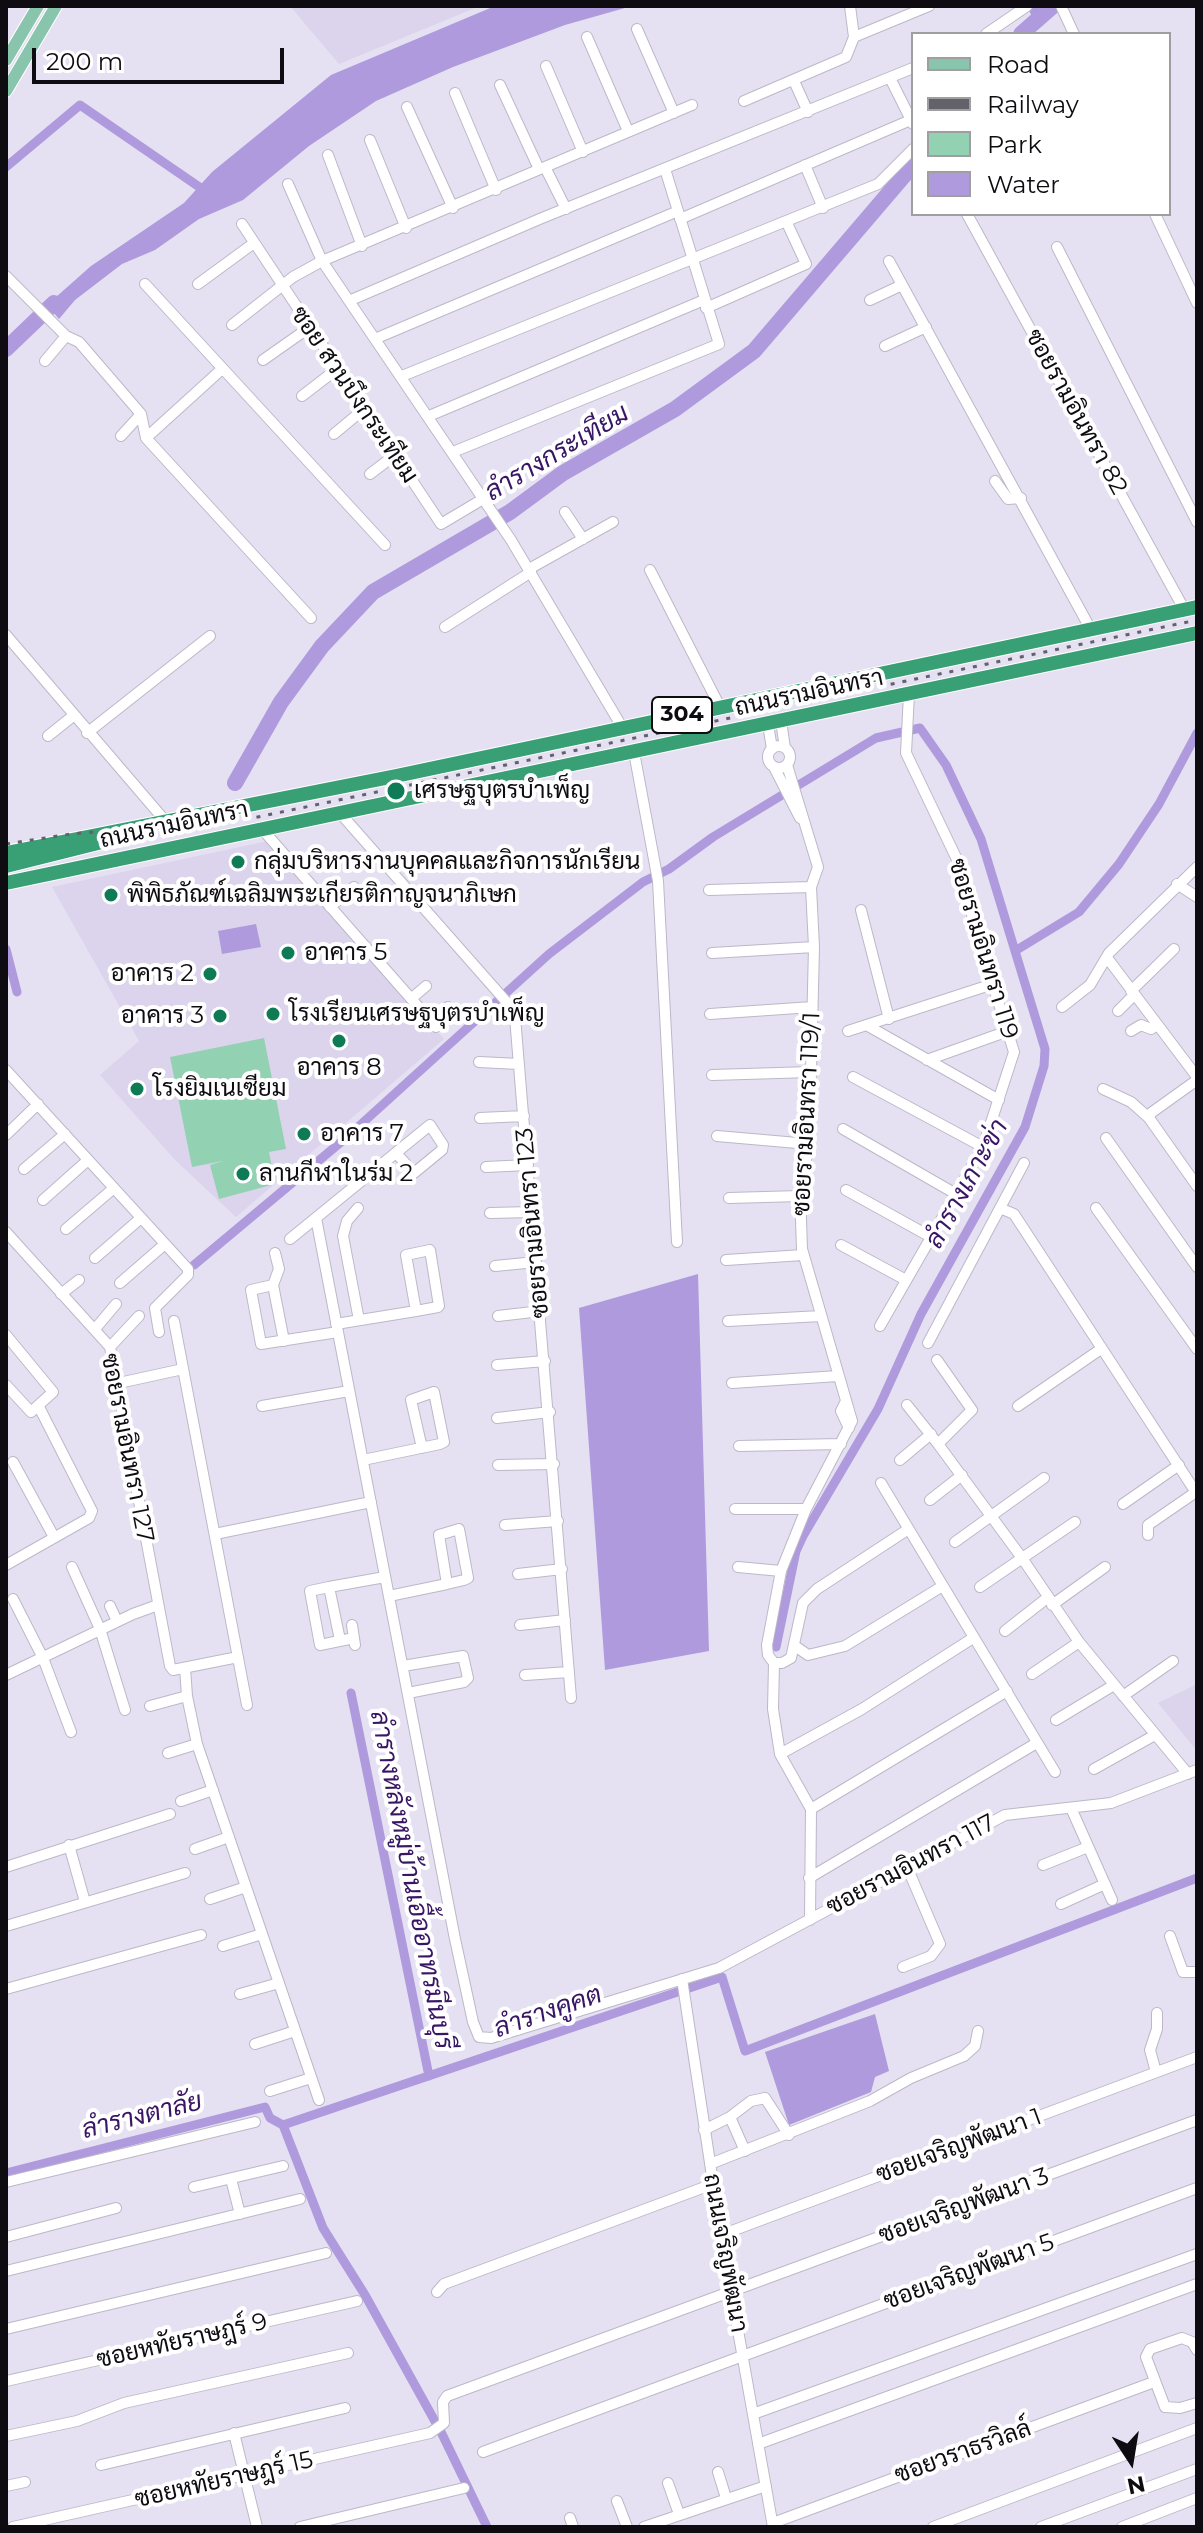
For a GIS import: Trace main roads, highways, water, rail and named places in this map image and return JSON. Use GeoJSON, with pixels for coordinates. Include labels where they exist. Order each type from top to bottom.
{"type":"FeatureCollection","features":[{"type":"Feature","properties":{"kind":"highway","name":"ถนนรามอินทรา"},"geometry":{"type":"LineString","coordinates":[[6,853],[167,823],[1191,608]]}},
{"type":"Feature","properties":{"kind":"highway","name":"ถนนรามอินทรา"},"geometry":{"type":"LineString","coordinates":[[6,883],[1197,633]]}},
{"type":"Feature","properties":{"kind":"highway"},"geometry":{"type":"LineString","coordinates":[[6,866],[85,849],[167,823]]}},
{"type":"Feature","properties":{"kind":"main road"},"geometry":{"type":"LineString","coordinates":[[6,60],[38,6]]}},
{"type":"Feature","properties":{"kind":"main road"},"geometry":{"type":"LineString","coordinates":[[6,91],[56,6]]}},
{"type":"Feature","properties":{"kind":"water"},"geometry":{"type":"Polygon","coordinates":[[[495,6],[632,6],[565,25],[453,67],[376,101],[309,146],[243,200],[199,219],[155,250],[122,264],[75,300],[59,319],[47,305],[91,266],[184,203],[212,172],[331,75],[495,6]]]}},
{"type":"Feature","properties":{"kind":"water"},"geometry":{"type":"Polygon","coordinates":[[[256,924],[261,947],[222,954],[218,931],[256,924]]]}},
{"type":"Feature","properties":{"kind":"water"},"geometry":{"type":"Polygon","coordinates":[[[698,1274],[709,1651],[605,1670],[579,1308],[698,1274]]]}},
{"type":"Feature","properties":{"kind":"water"},"geometry":{"type":"Polygon","coordinates":[[[875,2014],[889,2071],[875,2077],[871,2092],[789,2125],[765,2052],[875,2014]]]}},
{"type":"Feature","properties":{"kind":"waterway"},"geometry":{"type":"LineString","coordinates":[[1032,6],[1037,17]]}},
{"type":"Feature","properties":{"kind":"waterway","name":"ลำรางกระเทียม"},"geometry":{"type":"LineString","coordinates":[[1023,32],[1053,6]]}},
{"type":"Feature","properties":{"kind":"waterway"},"geometry":{"type":"LineString","coordinates":[[6,167],[80,105],[208,193]]}},
{"type":"Feature","properties":{"kind":"waterway","name":"ลำรางกระเทียม"},"geometry":{"type":"LineString","coordinates":[[235,783],[281,702],[322,646],[373,592],[510,512],[563,473],[675,409],[754,351],[911,167]]}},
{"type":"Feature","properties":{"kind":"waterway"},"geometry":{"type":"LineString","coordinates":[[6,349],[54,303]]}},
{"type":"Feature","properties":{"kind":"waterway"},"geometry":{"type":"LineString","coordinates":[[194,1265],[347,1137],[549,954],[643,882],[669,869],[713,837],[876,738],[920,728],[946,765],[981,839],[1015,951]]}},
{"type":"Feature","properties":{"kind":"waterway","name":"ลำรางเกาะข่า"},"geometry":{"type":"LineString","coordinates":[[776,1647],[796,1551],[803,1536],[878,1409],[921,1314],[1025,1127],[1044,1066],[1045,1049],[1015,951],[1079,912],[1119,864],[1159,804],[1197,733]]}},
{"type":"Feature","properties":{"kind":"waterway"},"geometry":{"type":"LineString","coordinates":[[6,949],[17,992]]}},
{"type":"Feature","properties":{"kind":"waterway","name":"ลำรางหลังหมู่บ้านเอื้ออาทรมีนบุรี"},"geometry":{"type":"LineString","coordinates":[[351,1693],[429,2076]]}},
{"type":"Feature","properties":{"kind":"waterway","name":"ลำรางคูคต"},"geometry":{"type":"LineString","coordinates":[[487,2527],[442,2434],[365,2295],[323,2228],[283,2125],[722,1977],[745,2051],[1197,1878]]}},
{"type":"Feature","properties":{"kind":"waterway","name":"ลำรางตาลัย"},"geometry":{"type":"LineString","coordinates":[[6,2173],[265,2107],[270,2118],[283,2125]]}},
{"type":"Feature","properties":{"kind":"railway"},"geometry":{"type":"LineString","coordinates":[[6,844],[71,834],[253,818],[1197,620]]}},
{"type":"Feature","properties":{"kind":"place","name":"เศรษฐบุตรบำเพ็ญ"},"geometry":{"type":"Point","coordinates":[396,791]}},
{"type":"Feature","properties":{"kind":"place","name":"กลุ่มบริหารงานบุคคลและกิจการนักเรียน"},"geometry":{"type":"Point","coordinates":[238,862]}},
{"type":"Feature","properties":{"kind":"place","name":"พิพิธภัณฑ์เฉลิมพระเกียรติกาญจนาภิเษก"},"geometry":{"type":"Point","coordinates":[111,895]}},
{"type":"Feature","properties":{"kind":"place","name":"อาคาร 5"},"geometry":{"type":"Point","coordinates":[288,953]}},
{"type":"Feature","properties":{"kind":"place","name":"อาคาร 2"},"geometry":{"type":"Point","coordinates":[210,974]}},
{"type":"Feature","properties":{"kind":"place","name":"โรงเรียนเศรษฐบุตรบำเพ็ญ"},"geometry":{"type":"Point","coordinates":[273,1014]}},
{"type":"Feature","properties":{"kind":"place","name":"อาคาร 3"},"geometry":{"type":"Point","coordinates":[220,1016]}},
{"type":"Feature","properties":{"kind":"place","name":"อาคาร 8"},"geometry":{"type":"Point","coordinates":[339,1041]}},
{"type":"Feature","properties":{"kind":"place","name":"โรงยิมเนเซียม"},"geometry":{"type":"Point","coordinates":[137,1089]}},
{"type":"Feature","properties":{"kind":"place","name":"อาคาร 7"},"geometry":{"type":"Point","coordinates":[304,1134]}},
{"type":"Feature","properties":{"kind":"place","name":"ลานกีฬาในร่ม 2"},"geometry":{"type":"Point","coordinates":[243,1174]}}]}
